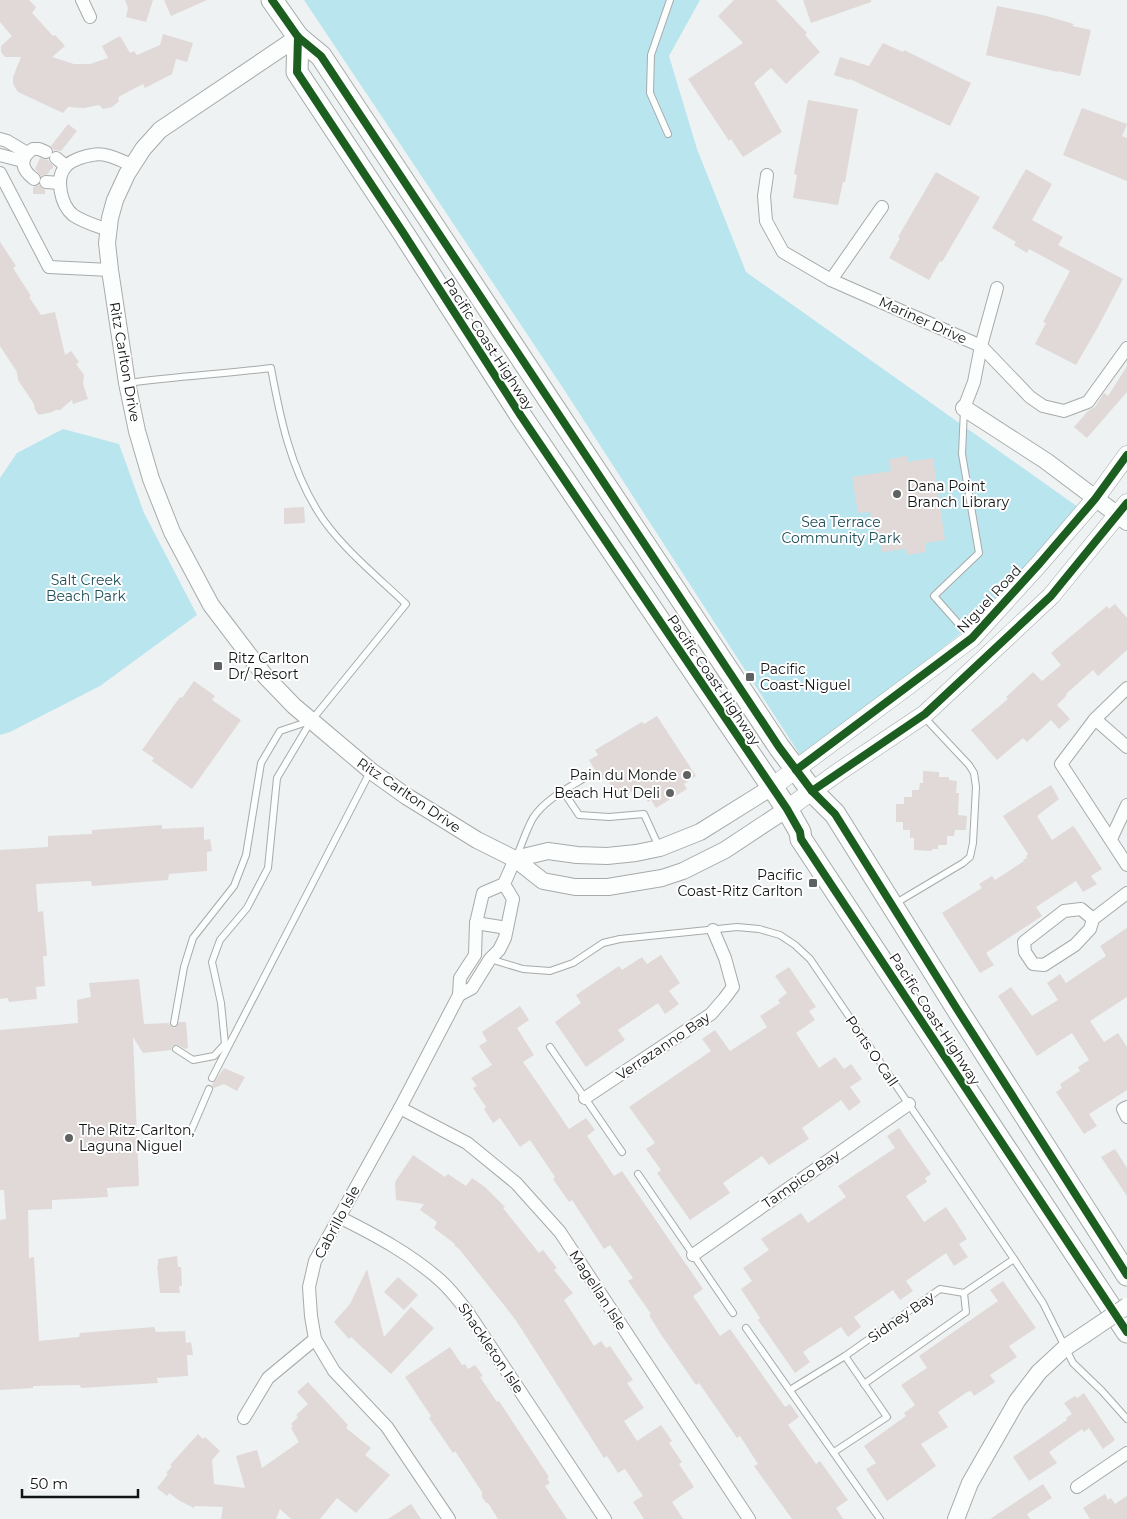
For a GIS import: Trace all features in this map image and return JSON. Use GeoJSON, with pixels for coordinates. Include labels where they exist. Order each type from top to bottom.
{"type":"FeatureCollection","features":[{"type":"Feature","properties":{"kind":"highway","name":"Pacific Coast Highway"},"geometry":{"type":"LineString","coordinates":[[272,0],[298,37],[321,56],[774,739],[812,791],[835,814],[957,1009],[1127,1274]]}},
{"type":"Feature","properties":{"kind":"highway","name":"Pacific Coast Highway"},"geometry":{"type":"LineString","coordinates":[[298,37],[297,72],[521,416],[772,787],[800,832],[801,839],[1127,1332]]}},
{"type":"Feature","properties":{"kind":"main road","name":"Niguel Road"},"geometry":{"type":"LineString","coordinates":[[772,787],[972,639],[1095,499],[1127,455]]}},
{"type":"Feature","properties":{"kind":"main road"},"geometry":{"type":"LineString","coordinates":[[787,810],[923,715],[1051,596],[1124,514]]}},
{"type":"Feature","properties":{"kind":"street"},"geometry":{"type":"LineString","coordinates":[[82,0],[90,17]]}},
{"type":"Feature","properties":{"kind":"street","name":"Ritz Carlton Drive"},"geometry":{"type":"LineString","coordinates":[[298,37],[167,124],[152,137],[132,165],[116,200],[108,230],[107,244],[110,270],[127,383],[137,431],[151,479],[172,532],[211,605],[265,676],[294,706],[348,754],[406,796],[477,840],[515,858],[543,881],[576,887],[608,887],[662,878],[683,871],[725,850],[787,810]]}},
{"type":"Feature","properties":{"kind":"street"},"geometry":{"type":"LineString","coordinates":[[0,139],[7,141],[25,157]]}},
{"type":"Feature","properties":{"kind":"street"},"geometry":{"type":"LineString","coordinates":[[60,183],[40,180],[26,174],[25,157],[32,149],[39,149],[56,158],[79,158],[92,154],[107,154],[132,165]]}},
{"type":"Feature","properties":{"kind":"street"},"geometry":{"type":"LineString","coordinates":[[0,155],[25,157]]}},
{"type":"Feature","properties":{"kind":"street"},"geometry":{"type":"LineString","coordinates":[[56,158],[61,194],[66,207],[80,219],[108,230]]}},
{"type":"Feature","properties":{"kind":"street"},"geometry":{"type":"LineString","coordinates":[[0,173],[49,267],[110,270]]}},
{"type":"Feature","properties":{"kind":"street","name":"Mariner Drive"},"geometry":{"type":"LineString","coordinates":[[767,175],[764,196],[766,221],[783,252],[831,280],[981,346],[974,382],[964,408]]}},
{"type":"Feature","properties":{"kind":"street"},"geometry":{"type":"LineString","coordinates":[[831,280],[882,208]]}},
{"type":"Feature","properties":{"kind":"street"},"geometry":{"type":"LineString","coordinates":[[998,288],[981,346],[1030,397],[1043,406],[1064,411],[1088,402],[1127,348]]}},
{"type":"Feature","properties":{"kind":"street"},"geometry":{"type":"LineString","coordinates":[[964,408],[1046,461],[1095,499],[1124,514]]}},
{"type":"Feature","properties":{"kind":"street"},"geometry":{"type":"LineString","coordinates":[[1127,688],[1095,720],[1061,764],[1127,865]]}},
{"type":"Feature","properties":{"kind":"street"},"geometry":{"type":"LineString","coordinates":[[1095,720],[1127,748]]}},
{"type":"Feature","properties":{"kind":"street"},"geometry":{"type":"LineString","coordinates":[[490,960],[475,955],[476,923],[482,893],[504,884],[515,858],[548,851],[577,855],[607,856],[660,848],[700,832],[772,787]]}},
{"type":"Feature","properties":{"kind":"street"},"geometry":{"type":"LineString","coordinates":[[1111,839],[1127,804]]}},
{"type":"Feature","properties":{"kind":"street","name":"Cabrillo Isle"},"geometry":{"type":"LineString","coordinates":[[460,995],[472,988],[490,960],[499,950],[505,938],[513,899],[504,884]]}},
{"type":"Feature","properties":{"kind":"street"},"geometry":{"type":"LineString","coordinates":[[1093,919],[1081,909],[1064,911],[1024,942],[1025,952],[1033,964],[1044,965],[1075,945],[1090,929],[1093,919],[1127,893]]}},
{"type":"Feature","properties":{"kind":"street"},"geometry":{"type":"LineString","coordinates":[[476,923],[507,928]]}},
{"type":"Feature","properties":{"kind":"street","name":"Verrazanno Bay"},"geometry":{"type":"LineString","coordinates":[[585,1098],[711,1014],[724,999],[733,987],[725,958],[714,930]]}},
{"type":"Feature","properties":{"kind":"street","name":"Cabrillo Isle"},"geometry":{"type":"LineString","coordinates":[[449,1519],[387,1426],[334,1371],[315,1339],[309,1287],[315,1260],[400,1108],[460,995],[460,978],[475,955]]}},
{"type":"Feature","properties":{"kind":"street","name":"Tampico Bay"},"geometry":{"type":"LineString","coordinates":[[693,1255],[909,1104]]}},
{"type":"Feature","properties":{"kind":"street"},"geometry":{"type":"LineString","coordinates":[[1127,1107],[1123,1109],[1127,1117]]}},
{"type":"Feature","properties":{"kind":"street","name":"Magellan Isle"},"geometry":{"type":"LineString","coordinates":[[400,1108],[467,1143],[516,1183],[560,1232],[749,1519]]}},
{"type":"Feature","properties":{"kind":"street","name":"Shackleton Isle"},"geometry":{"type":"LineString","coordinates":[[339,1217],[383,1239],[416,1260],[443,1282],[467,1311],[605,1519]]}},
{"type":"Feature","properties":{"kind":"street"},"geometry":{"type":"LineString","coordinates":[[956,1519],[970,1483],[1017,1401],[1039,1372],[1066,1347],[1127,1306]]}},
{"type":"Feature","properties":{"kind":"street"},"geometry":{"type":"LineString","coordinates":[[244,1418],[268,1378],[315,1339]]}},
{"type":"Feature","properties":{"kind":"street"},"geometry":{"type":"LineString","coordinates":[[1077,1486],[1127,1453]]}},
{"type":"Feature","properties":{"kind":"lane"},"geometry":{"type":"LineString","coordinates":[[668,134],[650,93],[651,55],[670,0]]}},
{"type":"Feature","properties":{"kind":"lane"},"geometry":{"type":"LineString","coordinates":[[127,383],[174,376],[223,374],[271,368],[280,420],[294,463],[317,510],[331,529],[406,604],[311,721],[277,778],[268,868],[247,908],[220,940],[212,962],[221,1003],[225,1044],[214,1056],[194,1060],[176,1050]]}},
{"type":"Feature","properties":{"kind":"lane"},"geometry":{"type":"LineString","coordinates":[[964,408],[962,454],[979,553],[934,596],[972,639]]}},
{"type":"Feature","properties":{"kind":"lane"},"geometry":{"type":"LineString","coordinates":[[892,904],[964,862],[970,857],[973,843],[976,787],[974,773],[969,765],[923,715]]}},
{"type":"Feature","properties":{"kind":"lane"},"geometry":{"type":"LineString","coordinates":[[174,1023],[184,967],[193,938],[234,886],[246,855],[261,764],[280,731],[311,721]]}},
{"type":"Feature","properties":{"kind":"lane"},"geometry":{"type":"LineString","coordinates":[[212,1078],[371,771]]}},
{"type":"Feature","properties":{"kind":"lane"},"geometry":{"type":"LineString","coordinates":[[515,858],[534,818],[543,807],[563,791],[592,774]]}},
{"type":"Feature","properties":{"kind":"lane"},"geometry":{"type":"LineString","coordinates":[[563,791],[579,815],[609,817],[644,814],[660,848]]}},
{"type":"Feature","properties":{"kind":"lane","name":"Ports O Call"},"geometry":{"type":"LineString","coordinates":[[490,960],[523,969],[550,971],[573,963],[603,943],[620,939],[737,927],[759,929],[780,935],[795,945],[810,959],[1044,1303],[1073,1363],[1127,1419]]}},
{"type":"Feature","properties":{"kind":"lane"},"geometry":{"type":"LineString","coordinates":[[550,1047],[622,1152]]}},
{"type":"Feature","properties":{"kind":"lane"},"geometry":{"type":"LineString","coordinates":[[192,1131],[209,1090]]}},
{"type":"Feature","properties":{"kind":"lane"},"geometry":{"type":"LineString","coordinates":[[638,1174],[733,1313]]}},
{"type":"Feature","properties":{"kind":"lane"},"geometry":{"type":"LineString","coordinates":[[864,1384],[966,1312],[964,1292],[1014,1259]]}},
{"type":"Feature","properties":{"kind":"lane","name":"Sidney Bay"},"geometry":{"type":"LineString","coordinates":[[790,1390],[845,1356],[940,1289],[964,1292]]}},
{"type":"Feature","properties":{"kind":"lane"},"geometry":{"type":"LineString","coordinates":[[746,1328],[880,1519]]}},
{"type":"Feature","properties":{"kind":"lane"},"geometry":{"type":"LineString","coordinates":[[834,1452],[886,1416],[845,1356]]}},
{"type":"Feature","properties":{"kind":"green space","name":"Sea Terrace Community Park"},"geometry":{"type":"Polygon","coordinates":[[[304,0],[700,0],[669,56],[697,149],[746,272],[1078,507],[993,608],[883,695],[800,755],[563,388],[304,0]]]}},
{"type":"Feature","properties":{"kind":"green space","name":"Salt Creek Beach Park"},"geometry":{"type":"Polygon","coordinates":[[[63,429],[119,444],[144,513],[197,615],[100,686],[10,732],[0,735],[0,478],[17,453],[63,429]]]}},
{"type":"Feature","properties":{"kind":"building"},"geometry":{"type":"Polygon","coordinates":[[[0,0],[29,0],[36,7],[32,13],[65,46],[52,57],[74,64],[90,64],[108,58],[102,46],[120,36],[130,53],[134,51],[137,55],[160,45],[163,34],[193,43],[187,62],[176,59],[172,74],[145,88],[143,84],[120,96],[118,98],[119,101],[112,107],[103,109],[99,105],[84,108],[68,107],[63,113],[18,92],[13,84],[13,77],[21,57],[5,57],[1,52],[1,46],[12,36],[0,22],[0,0]]]}},
{"type":"Feature","properties":{"kind":"building"},"geometry":{"type":"Polygon","coordinates":[[[125,0],[153,0],[146,22],[126,17],[128,8],[125,0]]]}},
{"type":"Feature","properties":{"kind":"building"},"geometry":{"type":"Polygon","coordinates":[[[164,0],[207,0],[171,16],[164,0]]]}},
{"type":"Feature","properties":{"kind":"building"},"geometry":{"type":"Polygon","coordinates":[[[734,0],[776,0],[807,33],[805,35],[820,52],[786,84],[771,68],[754,83],[782,132],[743,157],[731,139],[729,141],[688,79],[743,43],[718,16],[734,0]]]}},
{"type":"Feature","properties":{"kind":"building"},"geometry":{"type":"Polygon","coordinates":[[[803,0],[871,0],[871,2],[811,23],[803,0]]]}},
{"type":"Feature","properties":{"kind":"building"},"geometry":{"type":"Polygon","coordinates":[[[997,6],[1043,15],[1074,24],[1072,26],[1091,30],[1080,76],[986,55],[997,6]]]}},
{"type":"Feature","properties":{"kind":"building"},"geometry":{"type":"Polygon","coordinates":[[[883,43],[903,52],[904,50],[971,83],[950,126],[850,79],[834,75],[840,57],[869,66],[883,43]]]}},
{"type":"Feature","properties":{"kind":"building"},"geometry":{"type":"Polygon","coordinates":[[[808,100],[858,109],[845,182],[843,182],[838,205],[793,198],[797,175],[794,174],[808,100]]]}},
{"type":"Feature","properties":{"kind":"building"},"geometry":{"type":"Polygon","coordinates":[[[1082,108],[1127,124],[1122,136],[1127,138],[1127,181],[1063,155],[1082,108]]]}},
{"type":"Feature","properties":{"kind":"building"},"geometry":{"type":"Polygon","coordinates":[[[68,124],[77,131],[61,151],[54,150],[51,146],[68,124]]]}},
{"type":"Feature","properties":{"kind":"building"},"geometry":{"type":"Polygon","coordinates":[[[40,158],[48,160],[53,166],[48,174],[41,176],[35,169],[40,158]]]}},
{"type":"Feature","properties":{"kind":"building"},"geometry":{"type":"Polygon","coordinates":[[[1026,169],[1052,184],[1032,220],[1063,237],[1058,245],[1123,279],[1076,365],[1035,344],[1046,323],[1043,322],[1070,271],[1029,249],[1027,253],[1014,245],[1016,242],[992,228],[1026,169]]]}},
{"type":"Feature","properties":{"kind":"building"},"geometry":{"type":"Polygon","coordinates":[[[936,172],[980,197],[942,262],[940,261],[929,280],[889,258],[900,238],[898,237],[936,172]]]}},
{"type":"Feature","properties":{"kind":"building"},"geometry":{"type":"Polygon","coordinates":[[[39,185],[45,190],[45,194],[33,194],[33,187],[39,185]]]}},
{"type":"Feature","properties":{"kind":"building"},"geometry":{"type":"Polygon","coordinates":[[[0,242],[16,266],[13,268],[41,315],[55,312],[65,355],[71,351],[79,362],[76,364],[84,375],[83,384],[88,399],[73,404],[72,400],[60,410],[39,415],[18,380],[17,372],[0,346],[0,242]]]}},
{"type":"Feature","properties":{"kind":"building"},"geometry":{"type":"Polygon","coordinates":[[[1127,366],[1127,392],[1087,438],[1074,427],[1088,411],[1095,407],[1104,393],[1108,396],[1127,366]]]}},
{"type":"Feature","properties":{"kind":"building","name":"Dana Point Branch Library"},"geometry":{"type":"Polygon","coordinates":[[[907,456],[908,462],[933,458],[945,540],[925,543],[926,552],[907,555],[906,549],[882,552],[879,534],[874,535],[870,512],[858,513],[852,477],[891,471],[889,459],[907,456]]]}},
{"type":"Feature","properties":{"kind":"building"},"geometry":{"type":"Polygon","coordinates":[[[304,507],[305,523],[284,524],[284,508],[304,507]]]}},
{"type":"Feature","properties":{"kind":"building"},"geometry":{"type":"Polygon","coordinates":[[[1115,604],[1127,618],[1127,650],[1098,676],[1093,670],[1066,694],[1057,705],[1070,719],[1059,729],[1051,720],[1027,742],[1023,738],[997,760],[971,730],[1008,699],[1006,697],[1033,672],[1042,681],[1061,665],[1051,653],[1107,606],[1109,609],[1115,604]]]}},
{"type":"Feature","properties":{"kind":"building"},"geometry":{"type":"Polygon","coordinates":[[[194,681],[215,696],[212,700],[241,720],[192,789],[152,761],[154,758],[142,750],[180,697],[182,698],[194,681]]]}},
{"type":"Feature","properties":{"kind":"building"},"geometry":{"type":"Polygon","coordinates":[[[657,716],[696,776],[684,784],[687,789],[656,808],[651,800],[648,802],[639,787],[625,796],[623,791],[617,795],[606,777],[601,780],[589,760],[598,755],[595,750],[642,722],[644,724],[657,716]]]}},
{"type":"Feature","properties":{"kind":"building"},"geometry":{"type":"Polygon","coordinates":[[[923,771],[939,772],[939,777],[949,777],[949,780],[957,781],[956,793],[959,793],[958,815],[967,816],[966,830],[955,830],[954,836],[947,836],[947,845],[938,845],[938,849],[932,849],[932,851],[914,850],[914,838],[910,838],[910,830],[903,830],[903,822],[896,822],[896,804],[904,804],[904,797],[912,797],[912,790],[919,790],[920,783],[923,783],[923,771]]]}},
{"type":"Feature","properties":{"kind":"building"},"geometry":{"type":"Polygon","coordinates":[[[1051,785],[1059,799],[1037,816],[1052,840],[1073,826],[1075,828],[1102,869],[1091,876],[1097,884],[1083,892],[1076,881],[1036,907],[1042,916],[986,953],[994,965],[980,973],[942,913],[982,888],[979,884],[992,876],[995,880],[1027,858],[1028,854],[1003,816],[1051,785]]]}},
{"type":"Feature","properties":{"kind":"building"},"geometry":{"type":"Polygon","coordinates":[[[162,825],[162,829],[204,827],[204,840],[210,839],[212,851],[207,852],[207,871],[169,874],[168,880],[92,886],[91,881],[36,884],[38,912],[43,911],[47,956],[43,956],[45,986],[36,987],[37,999],[9,1002],[8,998],[0,999],[0,850],[48,847],[48,836],[92,834],[92,830],[162,825]]]}},
{"type":"Feature","properties":{"kind":"building"},"geometry":{"type":"Polygon","coordinates":[[[1127,928],[1127,997],[1090,1021],[1104,1042],[1118,1033],[1127,1047],[1127,1090],[1089,1114],[1097,1126],[1084,1134],[1056,1092],[1062,1088],[1060,1084],[1080,1071],[1078,1067],[1089,1060],[1072,1033],[1037,1056],[998,996],[1011,987],[1032,1016],[1058,1000],[1047,983],[1060,974],[1066,983],[1106,956],[1100,946],[1127,928]]]}},
{"type":"Feature","properties":{"kind":"building"},"geometry":{"type":"Polygon","coordinates":[[[661,955],[680,983],[669,991],[679,1004],[665,1014],[658,1003],[618,1030],[625,1040],[586,1067],[555,1022],[581,1003],[576,995],[619,966],[622,970],[642,957],[647,964],[661,955]]]}},
{"type":"Feature","properties":{"kind":"building"},"geometry":{"type":"Polygon","coordinates":[[[789,967],[816,1007],[809,1011],[815,1020],[796,1033],[819,1068],[835,1057],[844,1069],[851,1064],[862,1079],[850,1087],[861,1102],[849,1111],[841,1100],[802,1128],[809,1139],[769,1165],[762,1156],[723,1183],[730,1193],[690,1220],[657,1173],[661,1170],[646,1149],[655,1143],[629,1107],[711,1051],[702,1039],[715,1030],[730,1051],[767,1027],[760,1016],[780,1003],[778,1000],[787,993],[775,976],[789,967]]]}},
{"type":"Feature","properties":{"kind":"building","name":"The Ritz-Carlton, Laguna Niguel"},"geometry":{"type":"Polygon","coordinates":[[[139,979],[144,1024],[169,1023],[174,1028],[177,1027],[179,1022],[186,1022],[188,1048],[185,1049],[176,1044],[172,1046],[171,1050],[143,1053],[133,1037],[139,1186],[107,1188],[108,1197],[52,1200],[52,1209],[28,1210],[29,1258],[34,1257],[39,1341],[79,1337],[80,1333],[154,1327],[156,1332],[185,1331],[186,1343],[191,1342],[193,1355],[187,1355],[188,1376],[157,1378],[158,1383],[81,1388],[80,1385],[33,1386],[33,1388],[0,1390],[0,1220],[6,1219],[4,1190],[0,1190],[0,1030],[78,1023],[77,1000],[91,997],[89,983],[139,979]]]}},
{"type":"Feature","properties":{"kind":"building"},"geometry":{"type":"Polygon","coordinates":[[[520,1006],[529,1020],[517,1028],[534,1055],[523,1062],[569,1129],[586,1118],[595,1130],[587,1136],[614,1176],[622,1171],[703,1289],[693,1296],[720,1336],[730,1329],[785,1407],[790,1404],[799,1417],[788,1425],[816,1464],[820,1461],[848,1500],[836,1508],[843,1519],[792,1519],[754,1466],[758,1464],[740,1436],[737,1438],[699,1383],[696,1385],[662,1336],[649,1315],[651,1314],[628,1281],[633,1278],[610,1245],[604,1249],[572,1200],[569,1202],[553,1179],[555,1177],[530,1140],[520,1147],[500,1118],[493,1123],[484,1109],[486,1107],[473,1088],[477,1086],[471,1078],[492,1065],[479,1046],[487,1041],[482,1032],[520,1006]]]}},
{"type":"Feature","properties":{"kind":"building"},"geometry":{"type":"Polygon","coordinates":[[[224,1068],[245,1077],[237,1091],[224,1084],[214,1088],[212,1085],[224,1068]]]}},
{"type":"Feature","properties":{"kind":"building"},"geometry":{"type":"Polygon","coordinates":[[[899,1128],[931,1174],[925,1178],[927,1182],[906,1196],[924,1222],[946,1207],[967,1239],[959,1244],[968,1257],[954,1266],[946,1253],[906,1281],[913,1291],[900,1300],[893,1290],[854,1317],[861,1327],[848,1337],[841,1327],[803,1352],[810,1362],[795,1373],[758,1320],[760,1318],[741,1289],[752,1281],[743,1268],[769,1250],[761,1239],[801,1213],[808,1223],[846,1197],[838,1186],[895,1148],[887,1136],[899,1128]]]}},
{"type":"Feature","properties":{"kind":"building"},"geometry":{"type":"Polygon","coordinates":[[[1115,1149],[1127,1168],[1127,1196],[1101,1157],[1115,1149]]]}},
{"type":"Feature","properties":{"kind":"building"},"geometry":{"type":"Polygon","coordinates":[[[413,1155],[445,1177],[448,1174],[466,1186],[472,1178],[485,1187],[505,1207],[503,1208],[539,1253],[543,1250],[557,1268],[554,1270],[573,1293],[564,1300],[594,1346],[601,1341],[606,1348],[610,1346],[633,1380],[627,1383],[644,1408],[624,1421],[637,1441],[661,1425],[672,1441],[669,1443],[682,1462],[679,1464],[694,1487],[672,1502],[683,1519],[644,1519],[633,1502],[643,1496],[625,1469],[618,1473],[607,1456],[604,1458],[517,1322],[504,1305],[455,1244],[434,1228],[437,1222],[420,1210],[424,1204],[396,1200],[395,1182],[413,1155]]]}},
{"type":"Feature","properties":{"kind":"building"},"geometry":{"type":"Polygon","coordinates":[[[177,1256],[178,1267],[181,1267],[182,1286],[179,1286],[180,1293],[160,1293],[158,1259],[177,1256]]]}},
{"type":"Feature","properties":{"kind":"building"},"geometry":{"type":"Polygon","coordinates":[[[367,1269],[384,1337],[411,1307],[434,1328],[391,1374],[351,1337],[349,1339],[334,1322],[350,1304],[367,1269]]]}},
{"type":"Feature","properties":{"kind":"building"},"geometry":{"type":"Polygon","coordinates":[[[398,1277],[418,1295],[404,1310],[384,1292],[398,1277]]]}},
{"type":"Feature","properties":{"kind":"building"},"geometry":{"type":"Polygon","coordinates":[[[1003,1281],[1036,1328],[1009,1346],[1017,1357],[990,1375],[995,1382],[974,1396],[971,1391],[967,1392],[938,1412],[948,1427],[921,1444],[936,1466],[887,1501],[866,1469],[876,1463],[864,1446],[906,1416],[904,1413],[915,1405],[901,1385],[927,1368],[919,1356],[998,1301],[990,1290],[1003,1281]]]}},
{"type":"Feature","properties":{"kind":"building"},"geometry":{"type":"Polygon","coordinates":[[[450,1347],[462,1365],[465,1364],[468,1369],[475,1365],[483,1376],[480,1377],[497,1402],[499,1401],[549,1477],[547,1478],[550,1483],[545,1486],[567,1519],[498,1519],[488,1503],[486,1503],[482,1497],[482,1492],[455,1451],[453,1453],[429,1418],[431,1416],[405,1377],[450,1347]]]}},
{"type":"Feature","properties":{"kind":"building"},"geometry":{"type":"Polygon","coordinates":[[[308,1382],[348,1425],[346,1428],[371,1448],[365,1455],[390,1475],[356,1513],[337,1498],[320,1519],[291,1519],[280,1509],[276,1519],[221,1519],[223,1507],[195,1506],[194,1508],[169,1493],[167,1496],[157,1488],[168,1474],[166,1473],[172,1466],[170,1465],[198,1434],[203,1439],[205,1437],[220,1451],[212,1460],[214,1484],[245,1488],[236,1456],[257,1450],[262,1468],[299,1442],[291,1428],[293,1426],[291,1424],[298,1417],[296,1415],[308,1404],[297,1392],[308,1382]]]}},
{"type":"Feature","properties":{"kind":"building"},"geometry":{"type":"Polygon","coordinates":[[[1084,1393],[1115,1440],[1103,1449],[1089,1428],[1084,1432],[1082,1429],[1049,1452],[1057,1463],[1029,1481],[1013,1457],[1067,1420],[1066,1418],[1072,1414],[1064,1403],[1084,1393]]]}},
{"type":"Feature","properties":{"kind":"building"},"geometry":{"type":"Polygon","coordinates":[[[1043,1484],[1052,1498],[1027,1514],[1030,1519],[990,1519],[1043,1484]]]}},
{"type":"Feature","properties":{"kind":"building"},"geometry":{"type":"Polygon","coordinates":[[[1105,1494],[1108,1500],[1111,1498],[1115,1504],[1127,1496],[1127,1519],[1090,1519],[1083,1508],[1105,1494]]]}},
{"type":"Feature","properties":{"kind":"building"},"geometry":{"type":"Polygon","coordinates":[[[411,1504],[421,1519],[388,1519],[411,1504]]]}},
{"type":"Feature","properties":{"kind":"cycle path"},"geometry":{"type":"LineString","coordinates":[[272,0],[298,37],[321,56],[779,747],[812,791],[835,814],[1127,1275]]}},
{"type":"Feature","properties":{"kind":"cycle path"},"geometry":{"type":"LineString","coordinates":[[298,37],[297,72],[521,416],[787,809],[800,832],[801,839],[1127,1332]]}},
{"type":"Feature","properties":{"kind":"cycle path"},"geometry":{"type":"LineString","coordinates":[[796,770],[972,638],[1095,499],[1127,455]]}},
{"type":"Feature","properties":{"kind":"cycle path"},"geometry":{"type":"LineString","coordinates":[[812,791],[925,714],[1051,596],[1127,503]]}},
{"type":"Feature","properties":{"kind":"place","name":"Dana Point Branch Library"},"geometry":{"type":"Point","coordinates":[897,494]}},
{"type":"Feature","properties":{"kind":"place","name":"Ritz Carlton Dr/ Resort"},"geometry":{"type":"Point","coordinates":[218,666]}},
{"type":"Feature","properties":{"kind":"place","name":"Pacific Coast-Niguel"},"geometry":{"type":"Point","coordinates":[750,677]}},
{"type":"Feature","properties":{"kind":"place","name":"Pain du Monde"},"geometry":{"type":"Point","coordinates":[687,775]}},
{"type":"Feature","properties":{"kind":"place","name":"Beach Hut Deli"},"geometry":{"type":"Point","coordinates":[670,793]}},
{"type":"Feature","properties":{"kind":"place","name":"Pacific Coast-Ritz Carlton"},"geometry":{"type":"Point","coordinates":[813,883]}},
{"type":"Feature","properties":{"kind":"place","name":"The Ritz-Carlton, Laguna Niguel"},"geometry":{"type":"Point","coordinates":[69,1138]}}]}
